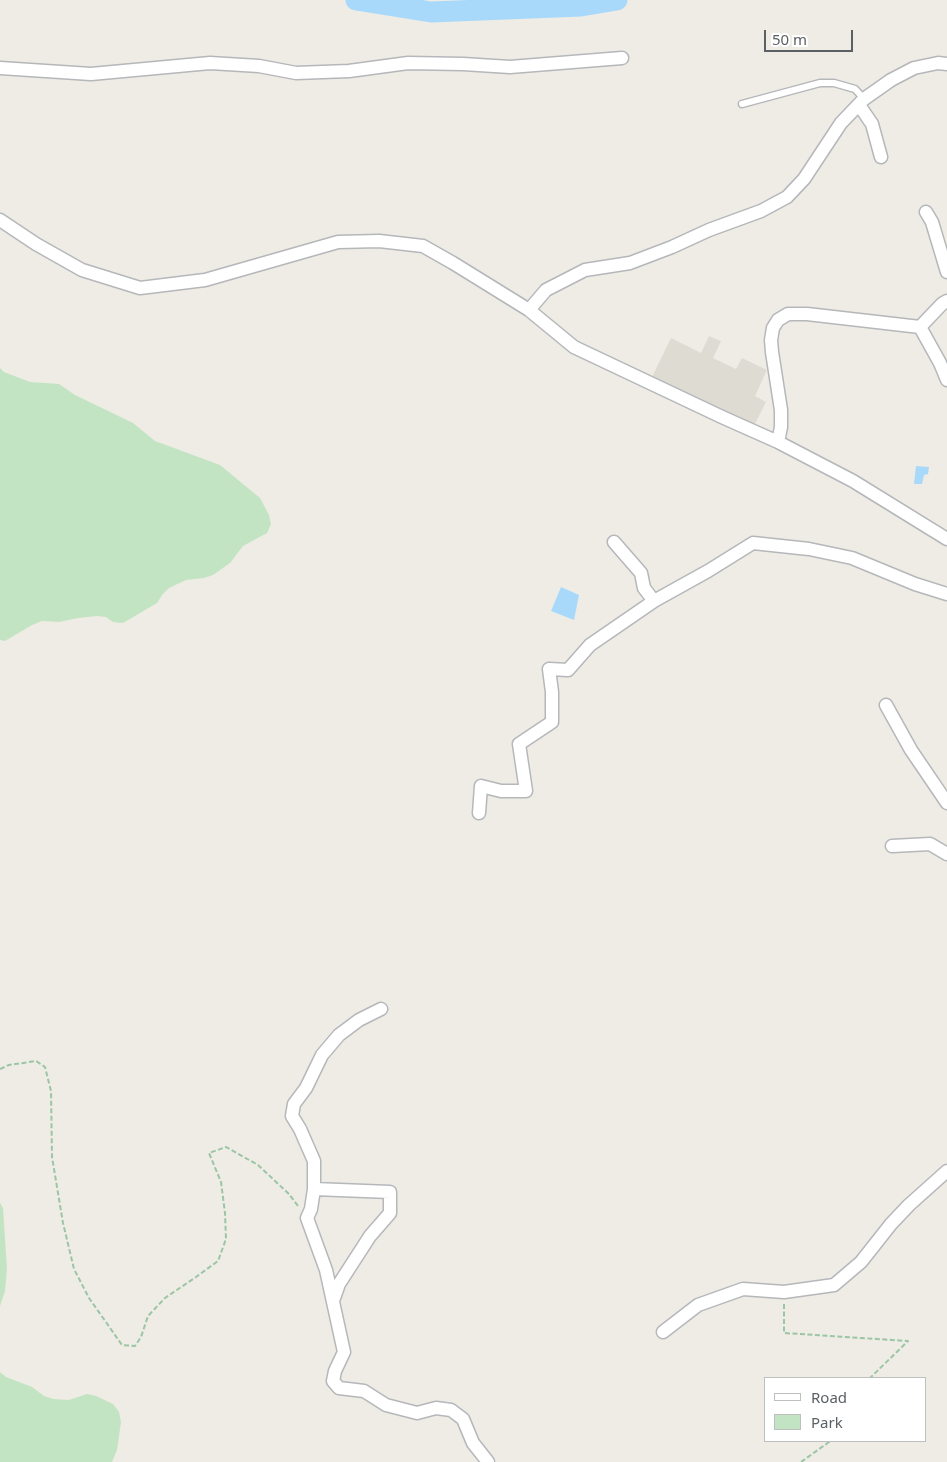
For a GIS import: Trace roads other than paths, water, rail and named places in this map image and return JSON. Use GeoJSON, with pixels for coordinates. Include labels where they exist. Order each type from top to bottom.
{"type":"FeatureCollection","features":[{"type":"Feature","properties":{"kind":"street"},"geometry":{"type":"LineString","coordinates":[[0,68],[91,74],[210,63],[259,66],[296,73],[349,71],[408,63],[510,67],[622,58]]}},
{"type":"Feature","properties":{"kind":"street"},"geometry":{"type":"LineString","coordinates":[[529,310],[546,290],[585,270],[630,262],[761,211],[787,196],[804,179],[840,123],[862,102],[891,80],[914,68],[938,63],[947,64]]}},
{"type":"Feature","properties":{"kind":"street"},"geometry":{"type":"LineString","coordinates":[[862,102],[872,124],[881,157]]}},
{"type":"Feature","properties":{"kind":"street"},"geometry":{"type":"LineString","coordinates":[[926,212],[932,222],[947,272]]}},
{"type":"Feature","properties":{"kind":"street"},"geometry":{"type":"LineString","coordinates":[[0,220],[36,244],[82,270],[140,288],[205,280],[338,242],[379,241],[423,246],[529,310],[574,346],[778,442],[853,481],[947,538]]}},
{"type":"Feature","properties":{"kind":"street"},"geometry":{"type":"LineString","coordinates":[[920,327],[947,301]]}},
{"type":"Feature","properties":{"kind":"street"},"geometry":{"type":"LineString","coordinates":[[778,442],[782,410],[771,340],[773,328],[778,320],[788,314],[807,314],[920,327]]}},
{"type":"Feature","properties":{"kind":"street"},"geometry":{"type":"LineString","coordinates":[[920,327],[947,380]]}},
{"type":"Feature","properties":{"kind":"street"},"geometry":{"type":"LineString","coordinates":[[614,542],[641,573],[644,588],[654,601]]}},
{"type":"Feature","properties":{"kind":"street"},"geometry":{"type":"LineString","coordinates":[[479,813],[481,786],[501,791],[526,791],[519,744],[552,722],[552,692],[549,669],[568,670],[590,645],[654,601],[753,543],[809,549],[852,558],[914,584],[947,594]]}},
{"type":"Feature","properties":{"kind":"street"},"geometry":{"type":"LineString","coordinates":[[886,706],[911,750],[947,803]]}},
{"type":"Feature","properties":{"kind":"street"},"geometry":{"type":"LineString","coordinates":[[892,846],[930,844],[947,854]]}},
{"type":"Feature","properties":{"kind":"street"},"geometry":{"type":"LineString","coordinates":[[381,1009],[359,1020],[339,1035],[322,1055],[306,1088],[294,1104],[292,1116],[314,1161],[314,1189],[311,1209],[307,1218],[326,1270],[344,1352],[335,1371],[333,1381],[339,1388],[364,1391],[386,1405],[418,1412],[436,1408],[451,1410],[463,1419],[472,1443],[488,1462]]}},
{"type":"Feature","properties":{"kind":"street"},"geometry":{"type":"LineString","coordinates":[[663,1332],[698,1305],[743,1289],[784,1292],[834,1285],[861,1262],[891,1224],[909,1205],[947,1171]]}},
{"type":"Feature","properties":{"kind":"street"},"geometry":{"type":"LineString","coordinates":[[314,1189],[390,1192],[390,1214],[370,1236],[339,1284],[333,1301]]}},
{"type":"Feature","properties":{"kind":"lane"},"geometry":{"type":"LineString","coordinates":[[742,104],[820,83],[834,83],[855,89],[862,102]]}},
{"type":"Feature","properties":{"kind":"water"},"geometry":{"type":"Polygon","coordinates":[[[916,466],[929,467],[928,474],[924,475],[922,484],[914,484],[916,466]]]}},
{"type":"Feature","properties":{"kind":"water"},"geometry":{"type":"Polygon","coordinates":[[[561,587],[579,595],[574,620],[551,611],[561,587]]]}},
{"type":"Feature","properties":{"kind":"waterway"},"geometry":{"type":"LineString","coordinates":[[356,0],[431,12],[581,6],[617,0]]}}]}
